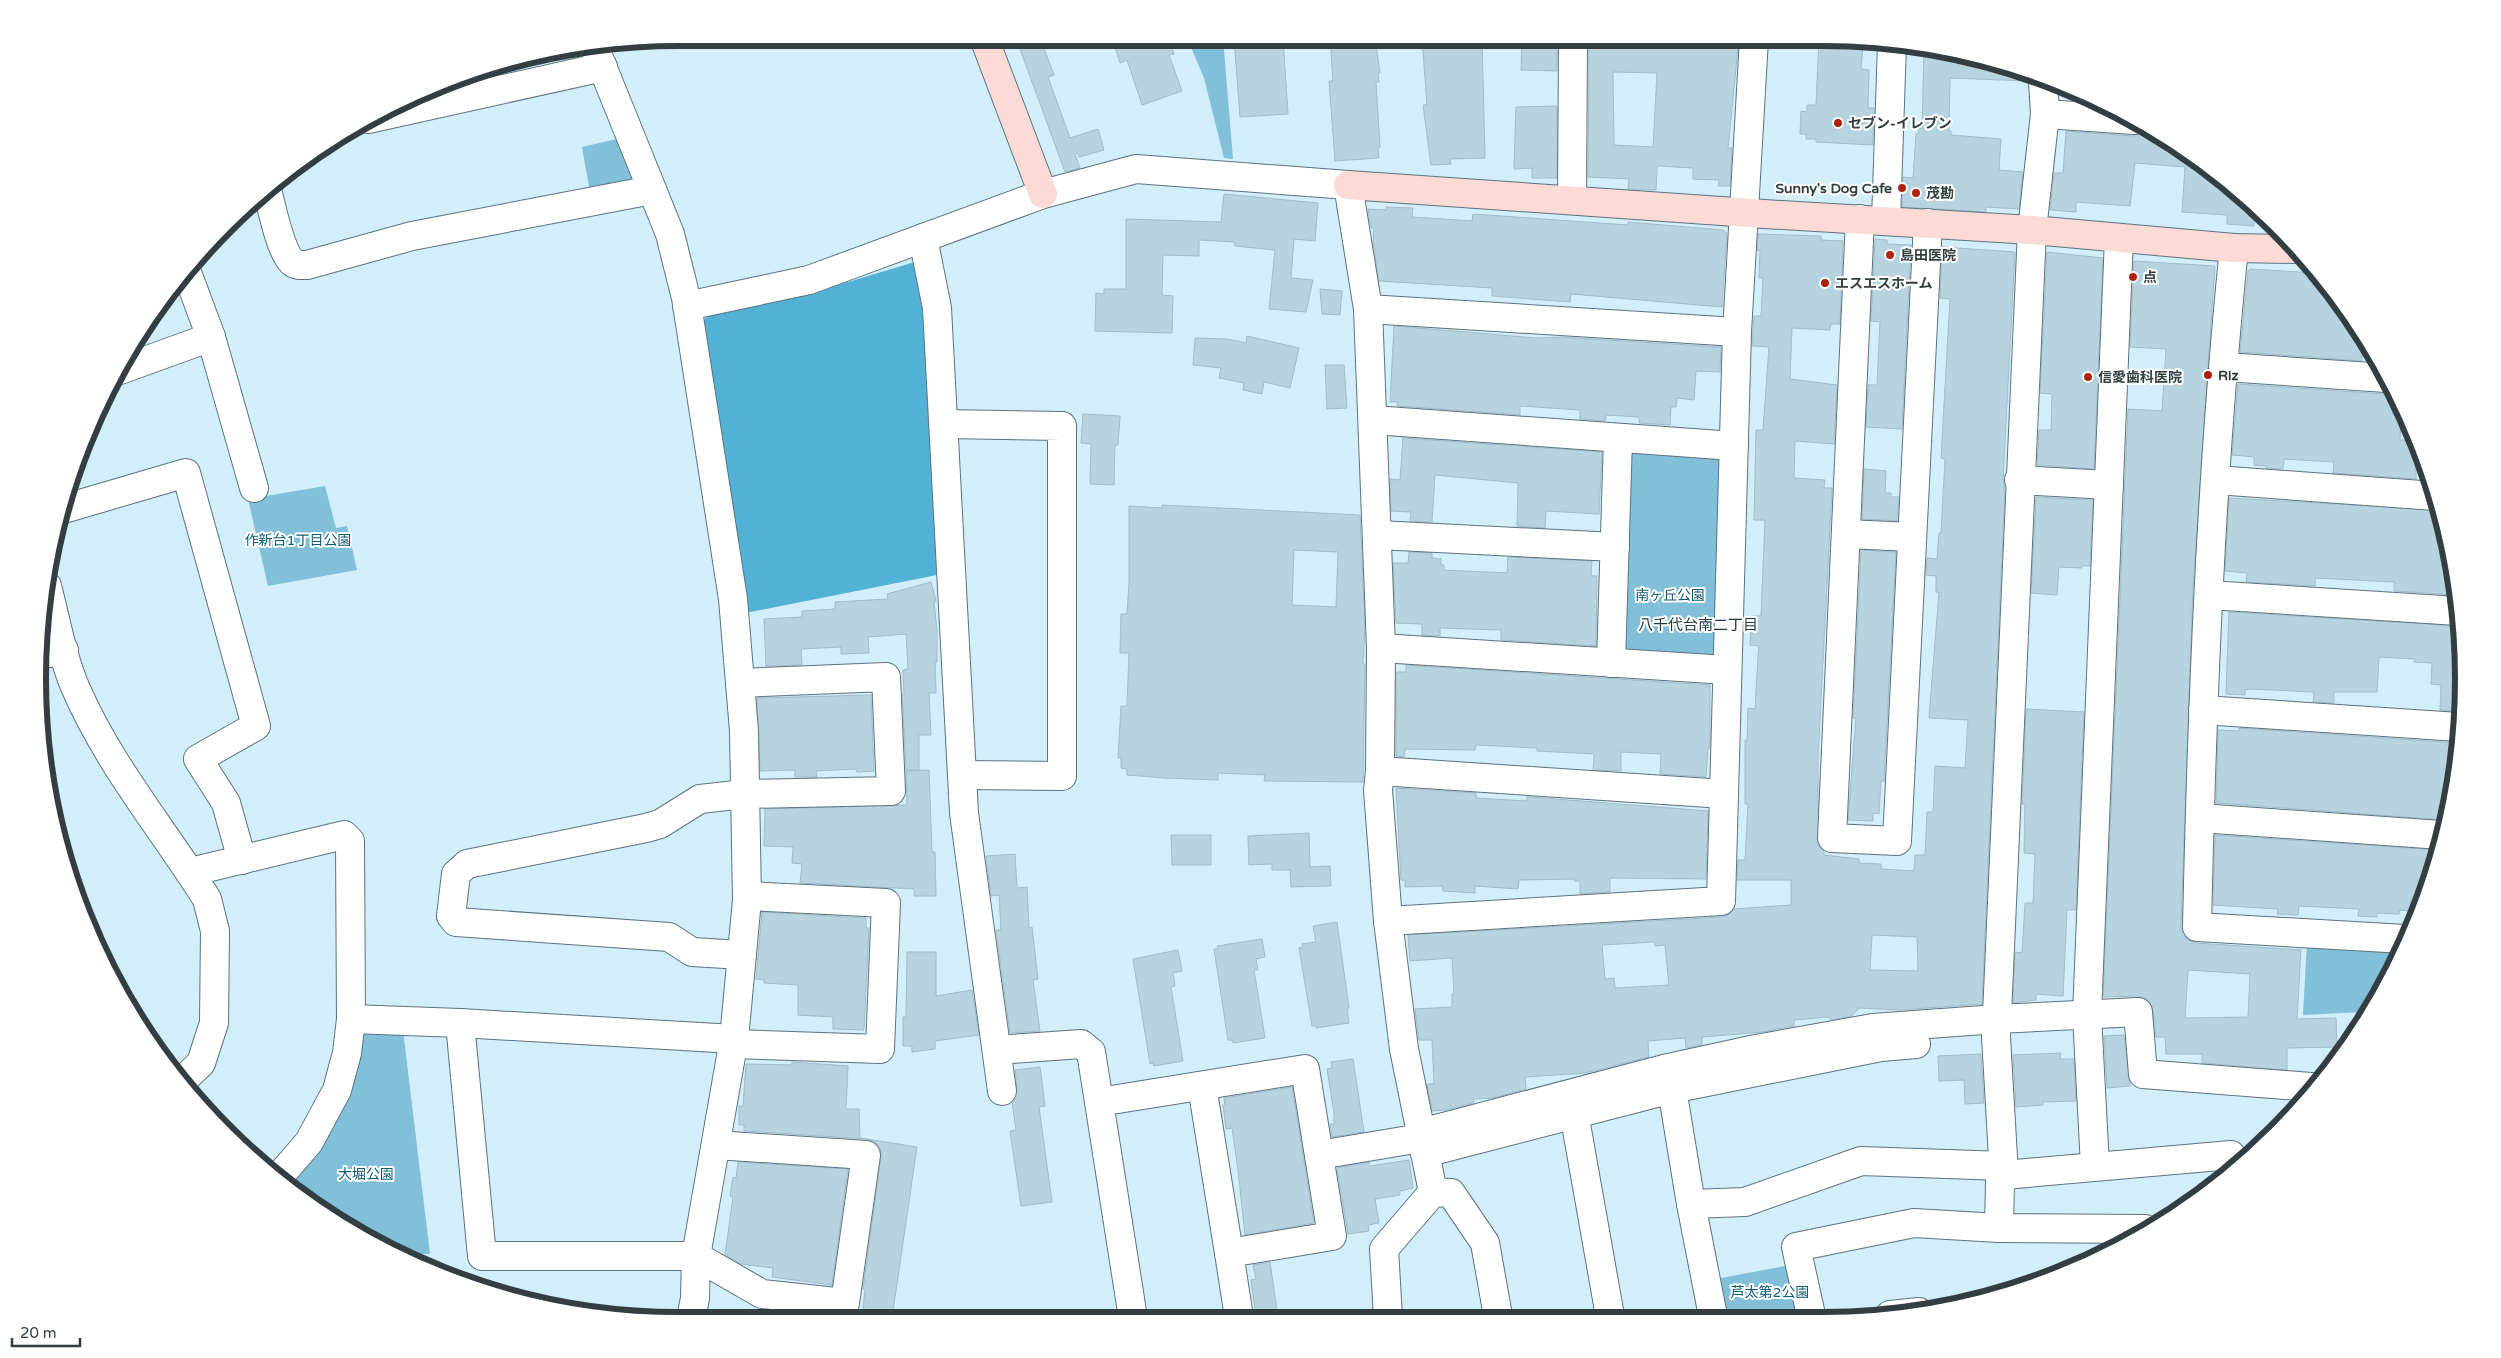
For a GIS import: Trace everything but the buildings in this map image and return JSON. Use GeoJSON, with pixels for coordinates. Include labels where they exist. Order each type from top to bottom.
{"type":"FeatureCollection","features":[{"type":"Feature","properties":{"kind":"street"},"geometry":{"type":"LineString","coordinates":[[987,46],[1043,194]]}},
{"type":"Feature","properties":{"kind":"street"},"geometry":{"type":"LineString","coordinates":[[1572,200],[1573,46]]}},
{"type":"Feature","properties":{"kind":"street"},"geometry":{"type":"LineString","coordinates":[[1388,921],[1721,901],[1738,332],[1754,46]]}},
{"type":"Feature","properties":{"kind":"street"},"geometry":{"type":"LineString","coordinates":[[1891,51],[1873,220],[1846,534],[1832,838],[1897,841],[1928,223]]}},
{"type":"Feature","properties":{"kind":"street"},"geometry":{"type":"LineString","coordinates":[[406,109],[599,56],[670,234],[687,306],[733,599],[740,683],[745,794],[747,896],[734,1042],[696,1256],[695,1298],[692,1312]]}},
{"type":"Feature","properties":{"kind":"street"},"geometry":{"type":"LineString","coordinates":[[1999,1228],[2000,1181],[2004,1171],[1996,1028],[2032,230],[2045,114],[2043,87]]}},
{"type":"Feature","properties":{"kind":"street"},"geometry":{"type":"LineString","coordinates":[[2045,114],[2115,119]]}},
{"type":"Feature","properties":{"kind":"street"},"geometry":{"type":"LineString","coordinates":[[687,306],[809,280],[1043,194],[1136,170],[1745,213],[2032,230],[2234,248],[2281,244]]}},
{"type":"Feature","properties":{"kind":"street"},"geometry":{"type":"LineString","coordinates":[[1348,185],[1368,309],[1382,648],[1378,790],[1388,921],[1404,1048],[1433,1192]]}},
{"type":"Feature","properties":{"kind":"street"},"geometry":{"type":"LineString","coordinates":[[269,197],[286,254],[293,263],[299,266],[412,236],[652,190]]}},
{"type":"Feature","properties":{"kind":"street"},"geometry":{"type":"LineString","coordinates":[[923,238],[937,308],[964,774],[964,813],[1002,1091]]}},
{"type":"Feature","properties":{"kind":"street"},"geometry":{"type":"LineString","coordinates":[[2095,1166],[2087,1024],[2119,238]]}},
{"type":"Feature","properties":{"kind":"street"},"geometry":{"type":"LineString","coordinates":[[2234,248],[2209,595],[2203,710],[2197,927],[2398,940]]}},
{"type":"Feature","properties":{"kind":"street"},"geometry":{"type":"LineString","coordinates":[[189,279],[211,337],[254,488]]}},
{"type":"Feature","properties":{"kind":"street"},"geometry":{"type":"LineString","coordinates":[[1368,309],[1738,332]]}},
{"type":"Feature","properties":{"kind":"street"},"geometry":{"type":"LineString","coordinates":[[129,367],[211,337]]}},
{"type":"Feature","properties":{"kind":"street"},"geometry":{"type":"LineString","coordinates":[[2225,367],[2378,377]]}},
{"type":"Feature","properties":{"kind":"street"},"geometry":{"type":"LineString","coordinates":[[1374,420],[1734,446]]}},
{"type":"Feature","properties":{"kind":"street"},"geometry":{"type":"LineString","coordinates":[[944,424],[1062,426],[1062,776],[964,774]]}},
{"type":"Feature","properties":{"kind":"street"},"geometry":{"type":"LineString","coordinates":[[1611,663],[1618,439]]}},
{"type":"Feature","properties":{"kind":"street"},"geometry":{"type":"LineString","coordinates":[[70,507],[186,473],[256,726],[198,759],[226,803],[242,860]]}},
{"type":"Feature","properties":{"kind":"street"},"geometry":{"type":"LineString","coordinates":[[2020,480],[2109,485]]}},
{"type":"Feature","properties":{"kind":"street"},"geometry":{"type":"LineString","coordinates":[[2216,480],[2427,495]]}},
{"type":"Feature","properties":{"kind":"street"},"geometry":{"type":"LineString","coordinates":[[1846,534],[1912,537]]}},
{"type":"Feature","properties":{"kind":"street"},"geometry":{"type":"LineString","coordinates":[[1378,535],[1615,547]]}},
{"type":"Feature","properties":{"kind":"street"},"geometry":{"type":"LineString","coordinates":[[2209,595],[2450,611]]}},
{"type":"Feature","properties":{"kind":"street"},"geometry":{"type":"LineString","coordinates":[[50,621],[52,652],[75,687],[115,763],[190,872],[206,899],[212,916],[216,956],[214,1023],[201,1063],[187,1077]]}},
{"type":"Feature","properties":{"kind":"street"},"geometry":{"type":"LineString","coordinates":[[1382,648],[1728,670]]}},
{"type":"Feature","properties":{"kind":"street"},"geometry":{"type":"LineString","coordinates":[[740,683],[886,677],[891,791],[745,794],[700,799],[660,824],[646,828],[467,864],[456,874],[451,916],[456,922],[669,937],[692,952],[742,955]]}},
{"type":"Feature","properties":{"kind":"street"},"geometry":{"type":"LineString","coordinates":[[2203,710],[2452,727]]}},
{"type":"Feature","properties":{"kind":"street"},"geometry":{"type":"LineString","coordinates":[[1380,771],[1724,794]]}},
{"type":"Feature","properties":{"kind":"street"},"geometry":{"type":"LineString","coordinates":[[2200,818],[2435,836]]}},
{"type":"Feature","properties":{"kind":"street"},"geometry":{"type":"LineString","coordinates":[[190,872],[344,835],[350,841],[351,1019],[347,1053],[337,1090],[309,1142],[283,1172]]}},
{"type":"Feature","properties":{"kind":"street"},"geometry":{"type":"LineString","coordinates":[[351,1019],[460,1023],[734,1042],[880,1049],[886,902],[747,896]]}},
{"type":"Feature","properties":{"kind":"street"},"geometry":{"type":"LineString","coordinates":[[1319,1155],[1422,1141],[1572,1103],[1756,1049],[1864,1030],[1996,1028],[2087,1024],[2138,1012],[2143,1074],[2306,1087]]}},
{"type":"Feature","properties":{"kind":"street"},"geometry":{"type":"LineString","coordinates":[[460,1023],[482,1256],[696,1256],[762,1294],[845,1303],[866,1155],[716,1145]]}},
{"type":"Feature","properties":{"kind":"street"},"geometry":{"type":"LineString","coordinates":[[1572,1103],[1672,1089],[1881,1047],[1996,1028]]}},
{"type":"Feature","properties":{"kind":"street"},"geometry":{"type":"LineString","coordinates":[[997,1050],[1081,1044],[1091,1052],[1132,1312]]}},
{"type":"Feature","properties":{"kind":"street"},"geometry":{"type":"LineString","coordinates":[[1099,1102],[1305,1069],[1332,1236],[1229,1253]]}},
{"type":"Feature","properties":{"kind":"street"},"geometry":{"type":"LineString","coordinates":[[1202,1086],[1238,1312]]}},
{"type":"Feature","properties":{"kind":"street"},"geometry":{"type":"LineString","coordinates":[[1672,1089],[1691,1204],[1712,1312]]}},
{"type":"Feature","properties":{"kind":"street"},"geometry":{"type":"LineString","coordinates":[[1572,1103],[1609,1312]]}},
{"type":"Feature","properties":{"kind":"street"},"geometry":{"type":"LineString","coordinates":[[1691,1204],[1745,1202],[1861,1161],[2004,1171],[2231,1155],[2231,1162]]}},
{"type":"Feature","properties":{"kind":"street"},"geometry":{"type":"LineString","coordinates":[[1433,1192],[1451,1193],[1486,1243],[1497,1312]]}},
{"type":"Feature","properties":{"kind":"street"},"geometry":{"type":"LineString","coordinates":[[1388,1312],[1384,1249],[1433,1192]]}},
{"type":"Feature","properties":{"kind":"street"},"geometry":{"type":"LineString","coordinates":[[1809,1312],[1796,1247],[1914,1223],[1999,1228],[2134,1229]]}},
{"type":"Feature","properties":{"kind":"green space"},"geometry":{"type":"Polygon","coordinates":[[[1190,46],[1224,46],[1233,159],[1224,158],[1204,78],[1190,46]]]}},
{"type":"Feature","properties":{"kind":"green space"},"geometry":{"type":"Polygon","coordinates":[[[621,138],[637,172],[631,186],[590,192],[582,147],[621,138]]]}},
{"type":"Feature","properties":{"kind":"green space","name":"南ヶ丘公園"},"geometry":{"type":"Polygon","coordinates":[[[1634,446],[1713,453],[1722,465],[1717,650],[1709,659],[1629,654],[1620,646],[1627,456],[1634,446]]]}},
{"type":"Feature","properties":{"kind":"green space","name":"作新台1丁目公園"},"geometry":{"type":"Polygon","coordinates":[[[325,486],[336,528],[347,526],[357,570],[268,586],[248,499],[325,486]]]}},
{"type":"Feature","properties":{"kind":"green space"},"geometry":{"type":"Polygon","coordinates":[[[2307,941],[2395,947],[2360,1012],[2303,1015],[2307,941]]]}},
{"type":"Feature","properties":{"kind":"green space","name":"大堀公園"},"geometry":{"type":"Polygon","coordinates":[[[367,1029],[403,1030],[430,1254],[416,1254],[363,1227],[327,1205],[290,1178],[360,1037],[367,1029]]]}},
{"type":"Feature","properties":{"kind":"green space","name":"芦太第2公園"},"geometry":{"type":"Polygon","coordinates":[[[1790,1265],[1798,1312],[1717,1312],[1711,1280],[1790,1265]]]}},
{"type":"Feature","properties":{"kind":"shaded area"},"geometry":{"type":"Polygon","coordinates":[[[918,261],[925,339],[937,575],[745,613],[703,320],[709,316],[811,293],[918,261]]]}},
{"type":"Feature","properties":{"kind":"place","name":"セブン-イレブン"},"geometry":{"type":"Point","coordinates":[1838,123]}},
{"type":"Feature","properties":{"kind":"place","name":"Sunny's Dog Cafe"},"geometry":{"type":"Point","coordinates":[1902,188]}},
{"type":"Feature","properties":{"kind":"place","name":"茂勘"},"geometry":{"type":"Point","coordinates":[1916,193]}},
{"type":"Feature","properties":{"kind":"place","name":"島田医院"},"geometry":{"type":"Point","coordinates":[1890,255]}},
{"type":"Feature","properties":{"kind":"place","name":"点"},"geometry":{"type":"Point","coordinates":[2133,277]}},
{"type":"Feature","properties":{"kind":"place","name":"エスエスホーム"},"geometry":{"type":"Point","coordinates":[1825,283]}},
{"type":"Feature","properties":{"kind":"place","name":"Riz"},"geometry":{"type":"Point","coordinates":[2208,375]}},
{"type":"Feature","properties":{"kind":"place","name":"信愛歯科医院"},"geometry":{"type":"Point","coordinates":[2088,377]}},
{"type":"Feature","properties":{"kind":"district","name":"八千代台南二丁目"},"geometry":{"type":"Point","coordinates":[1698,625]}}]}
